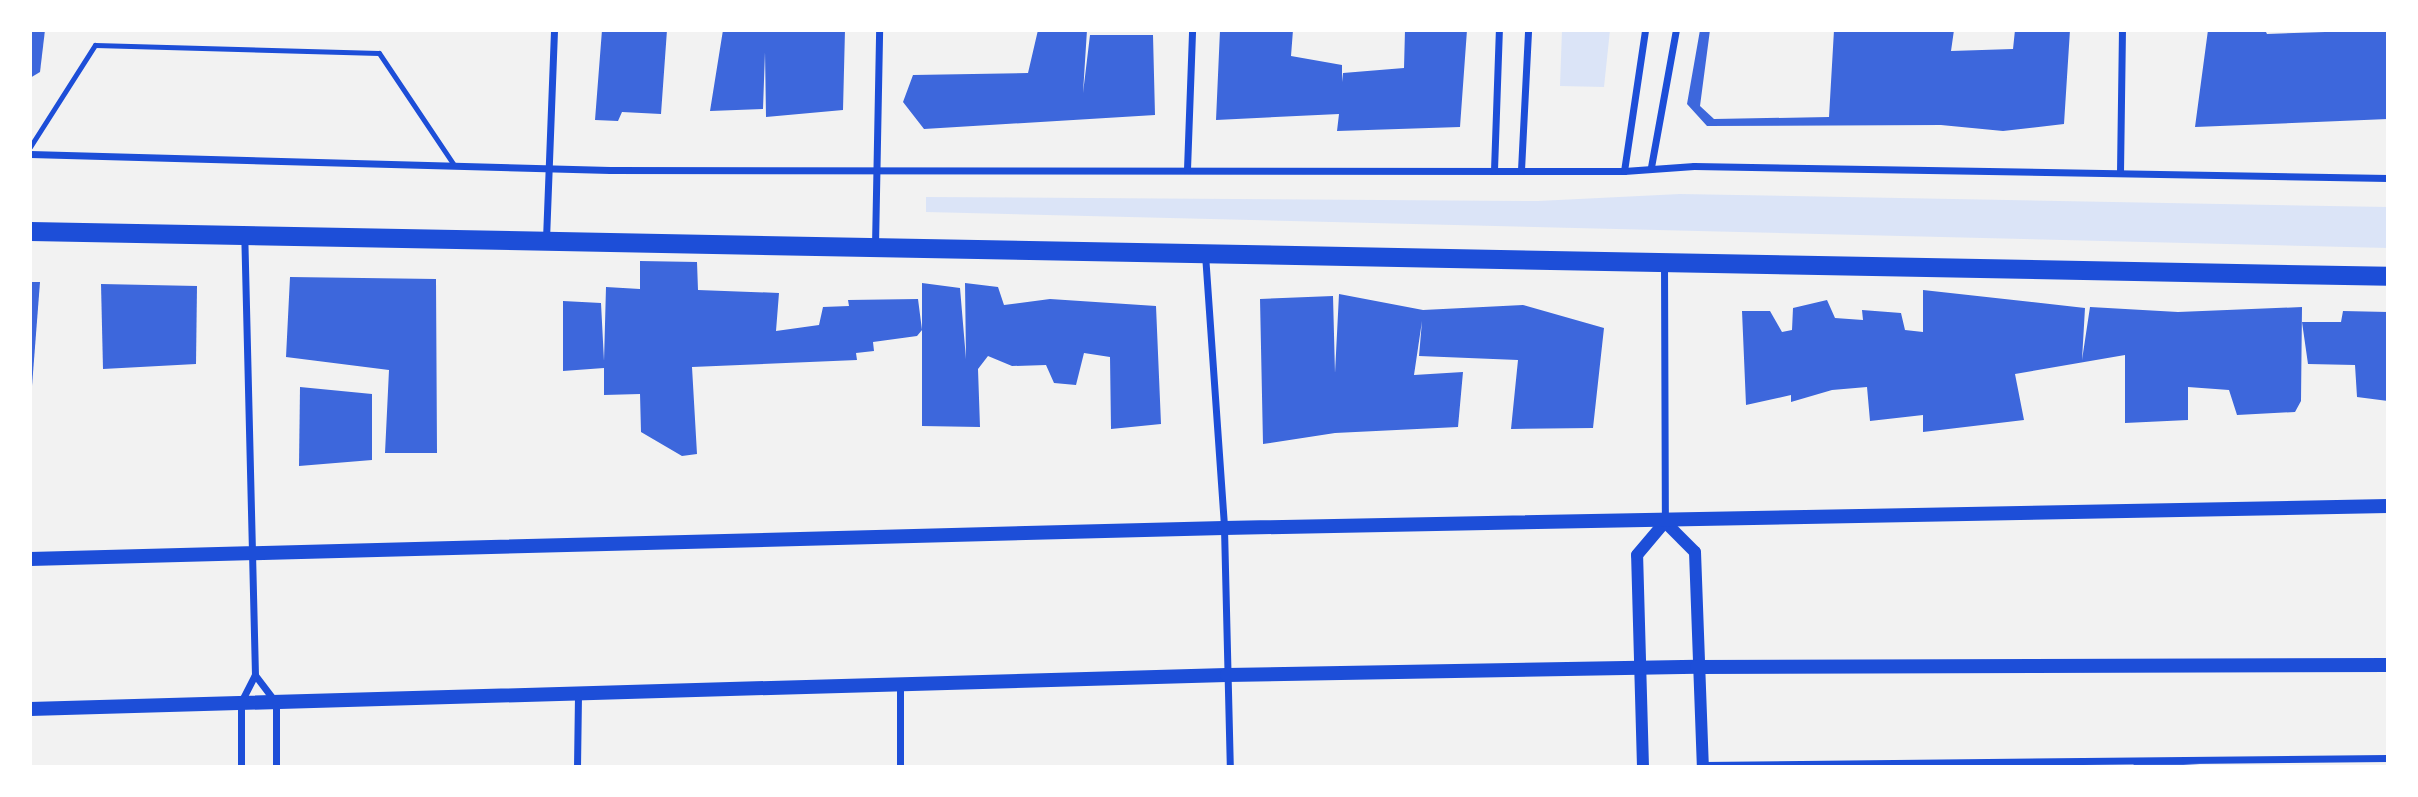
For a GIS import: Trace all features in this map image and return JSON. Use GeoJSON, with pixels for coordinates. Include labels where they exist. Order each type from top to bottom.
{"type":"FeatureCollection","features":[{"type":"Feature","properties":{"kind":"highway"},"geometry":{"type":"LineString","coordinates":[[30,231],[1664,260],[2388,276]]}},
{"type":"Feature","properties":{"kind":"main road"},"geometry":{"type":"LineString","coordinates":[[30,559],[1224,528],[1665,522],[2388,506]]}},
{"type":"Feature","properties":{"kind":"main road"},"geometry":{"type":"LineString","coordinates":[[30,709],[1227,675],[1698,667],[2388,665]]}},
{"type":"Feature","properties":{"kind":"street"},"geometry":{"type":"LineString","coordinates":[[546,241],[554,30]]}},
{"type":"Feature","properties":{"kind":"street"},"geometry":{"type":"LineString","coordinates":[[875,246],[879,30]]}},
{"type":"Feature","properties":{"kind":"street"},"geometry":{"type":"LineString","coordinates":[[1187,169],[1192,30]]}},
{"type":"Feature","properties":{"kind":"street"},"geometry":{"type":"LineString","coordinates":[[1494,170],[1499,30]]}},
{"type":"Feature","properties":{"kind":"street"},"geometry":{"type":"LineString","coordinates":[[1521,170],[1528,30]]}},
{"type":"Feature","properties":{"kind":"street"},"geometry":{"type":"LineString","coordinates":[[1624,171],[1645,30]]}},
{"type":"Feature","properties":{"kind":"street"},"geometry":{"type":"LineString","coordinates":[[1651,167],[1676,30]]}},
{"type":"Feature","properties":{"kind":"street"},"geometry":{"type":"LineString","coordinates":[[2120,172],[2122,30]]}},
{"type":"Feature","properties":{"kind":"street"},"geometry":{"type":"LineString","coordinates":[[30,154],[550,168],[877,172],[1187,169],[1624,171],[1651,167],[2388,178]]}},
{"type":"Feature","properties":{"kind":"street"},"geometry":{"type":"LineString","coordinates":[[241,767],[240,702],[255,675],[244,233]]}},
{"type":"Feature","properties":{"kind":"street"},"geometry":{"type":"LineString","coordinates":[[1205,252],[1224,528],[1230,767]]}},
{"type":"Feature","properties":{"kind":"street"},"geometry":{"type":"LineString","coordinates":[[1643,767],[1637,555],[1665,522],[1664,260]]}},
{"type":"Feature","properties":{"kind":"street"},"geometry":{"type":"LineString","coordinates":[[1665,522],[1695,552],[1703,766],[2388,758]]}},
{"type":"Feature","properties":{"kind":"street"},"geometry":{"type":"LineString","coordinates":[[255,675],[276,703],[276,767]]}},
{"type":"Feature","properties":{"kind":"street"},"geometry":{"type":"LineString","coordinates":[[900,685],[900,767]]}},
{"type":"Feature","properties":{"kind":"street"},"geometry":{"type":"LineString","coordinates":[[577,767],[578,693]]}},
{"type":"Feature","properties":{"kind":"lane"},"geometry":{"type":"LineString","coordinates":[[30,147],[95,45],[379,53],[454,165]]}},
{"type":"Feature","properties":{"kind":"shaded area"},"geometry":{"type":"Polygon","coordinates":[[[1562,30],[1610,30],[1604,87],[1560,86],[1562,30]]]}},
{"type":"Feature","properties":{"kind":"shaded area"},"geometry":{"type":"Polygon","coordinates":[[[1680,194],[2388,207],[2388,248],[926,212],[926,197],[1538,201],[1680,194]]]}},
{"type":"Feature","properties":{"kind":"building"},"geometry":{"type":"Polygon","coordinates":[[[30,30],[45,30],[40,72],[30,78],[30,30]]]}},
{"type":"Feature","properties":{"kind":"building"},"geometry":{"type":"Polygon","coordinates":[[[602,30],[667,30],[661,114],[622,112],[618,121],[595,120],[602,30]]]}},
{"type":"Feature","properties":{"kind":"building"},"geometry":{"type":"Polygon","coordinates":[[[723,30],[845,30],[843,110],[766,117],[765,52],[763,109],[710,111],[723,30]]]}},
{"type":"Feature","properties":{"kind":"building"},"geometry":{"type":"Polygon","coordinates":[[[1038,30],[1087,30],[1083,93],[1090,35],[1153,35],[1155,115],[924,129],[903,102],[913,75],[1028,73],[1038,30]]]}},
{"type":"Feature","properties":{"kind":"building"},"geometry":{"type":"Polygon","coordinates":[[[1220,30],[1293,30],[1291,56],[1342,65],[1342,82],[1343,73],[1404,68],[1405,30],[1467,30],[1460,127],[1337,131],[1339,114],[1216,120],[1220,30]]]}},
{"type":"Feature","properties":{"kind":"building"},"geometry":{"type":"Polygon","coordinates":[[[1700,30],[1710,30],[1700,106],[1714,119],[1829,117],[1834,30],[1954,30],[1951,51],[2013,49],[2015,30],[2070,30],[2064,124],[2003,131],[1941,125],[1707,126],[1687,104],[1700,30]]]}},
{"type":"Feature","properties":{"kind":"building"},"geometry":{"type":"Polygon","coordinates":[[[2208,30],[2265,30],[2267,34],[2388,30],[2388,119],[2195,127],[2208,30]]]}},
{"type":"Feature","properties":{"kind":"building"},"geometry":{"type":"Polygon","coordinates":[[[640,261],[697,262],[698,290],[779,293],[776,331],[819,325],[823,307],[849,306],[848,300],[918,299],[922,330],[917,336],[873,342],[874,351],[856,353],[857,360],[692,367],[697,454],[682,456],[641,432],[640,394],[604,395],[604,368],[563,371],[563,301],[601,303],[604,361],[606,287],[640,289],[640,261]]]}},
{"type":"Feature","properties":{"kind":"building"},"geometry":{"type":"Polygon","coordinates":[[[290,277],[436,279],[437,453],[385,453],[389,370],[286,357],[290,277]]]}},
{"type":"Feature","properties":{"kind":"building"},"geometry":{"type":"Polygon","coordinates":[[[30,282],[40,282],[32,386],[30,386],[30,282]]]}},
{"type":"Feature","properties":{"kind":"building"},"geometry":{"type":"Polygon","coordinates":[[[922,283],[960,288],[966,359],[965,283],[998,287],[1004,305],[1050,299],[1156,306],[1161,424],[1111,429],[1110,357],[1084,353],[1076,385],[1054,383],[1046,365],[1012,366],[988,356],[978,369],[980,427],[922,426],[922,283]]]}},
{"type":"Feature","properties":{"kind":"building"},"geometry":{"type":"Polygon","coordinates":[[[101,284],[197,286],[196,364],[103,369],[101,284]]]}},
{"type":"Feature","properties":{"kind":"building"},"geometry":{"type":"Polygon","coordinates":[[[1923,290],[2085,308],[2082,360],[2090,307],[2178,312],[2302,307],[2301,401],[2295,412],[2237,415],[2229,390],[2188,387],[2188,420],[2125,423],[2125,355],[2015,374],[2024,420],[1923,432],[1923,415],[1870,421],[1867,387],[1832,390],[1791,402],[1791,395],[1746,405],[1742,311],[1770,311],[1782,332],[1792,330],[1793,308],[1827,300],[1835,318],[1863,320],[1862,310],[1901,313],[1905,330],[1923,332],[1923,290]]]}},
{"type":"Feature","properties":{"kind":"building"},"geometry":{"type":"Polygon","coordinates":[[[1339,294],[1423,310],[1523,305],[1604,328],[1593,428],[1511,429],[1518,360],[1419,356],[1422,321],[1414,375],[1463,372],[1458,427],[1335,433],[1263,444],[1260,299],[1333,296],[1335,373],[1339,294]]]}},
{"type":"Feature","properties":{"kind":"building"},"geometry":{"type":"Polygon","coordinates":[[[2343,311],[2388,312],[2388,401],[2357,397],[2355,365],[2308,364],[2302,322],[2341,322],[2343,311]]]}},
{"type":"Feature","properties":{"kind":"building"},"geometry":{"type":"Polygon","coordinates":[[[300,387],[372,394],[372,460],[299,466],[300,387]]]}},
{"type":"Feature","properties":{"kind":"building"},"geometry":{"type":"Polygon","coordinates":[[[2133,761],[2200,765],[2200,767],[2134,767],[2133,761]]]}}]}
